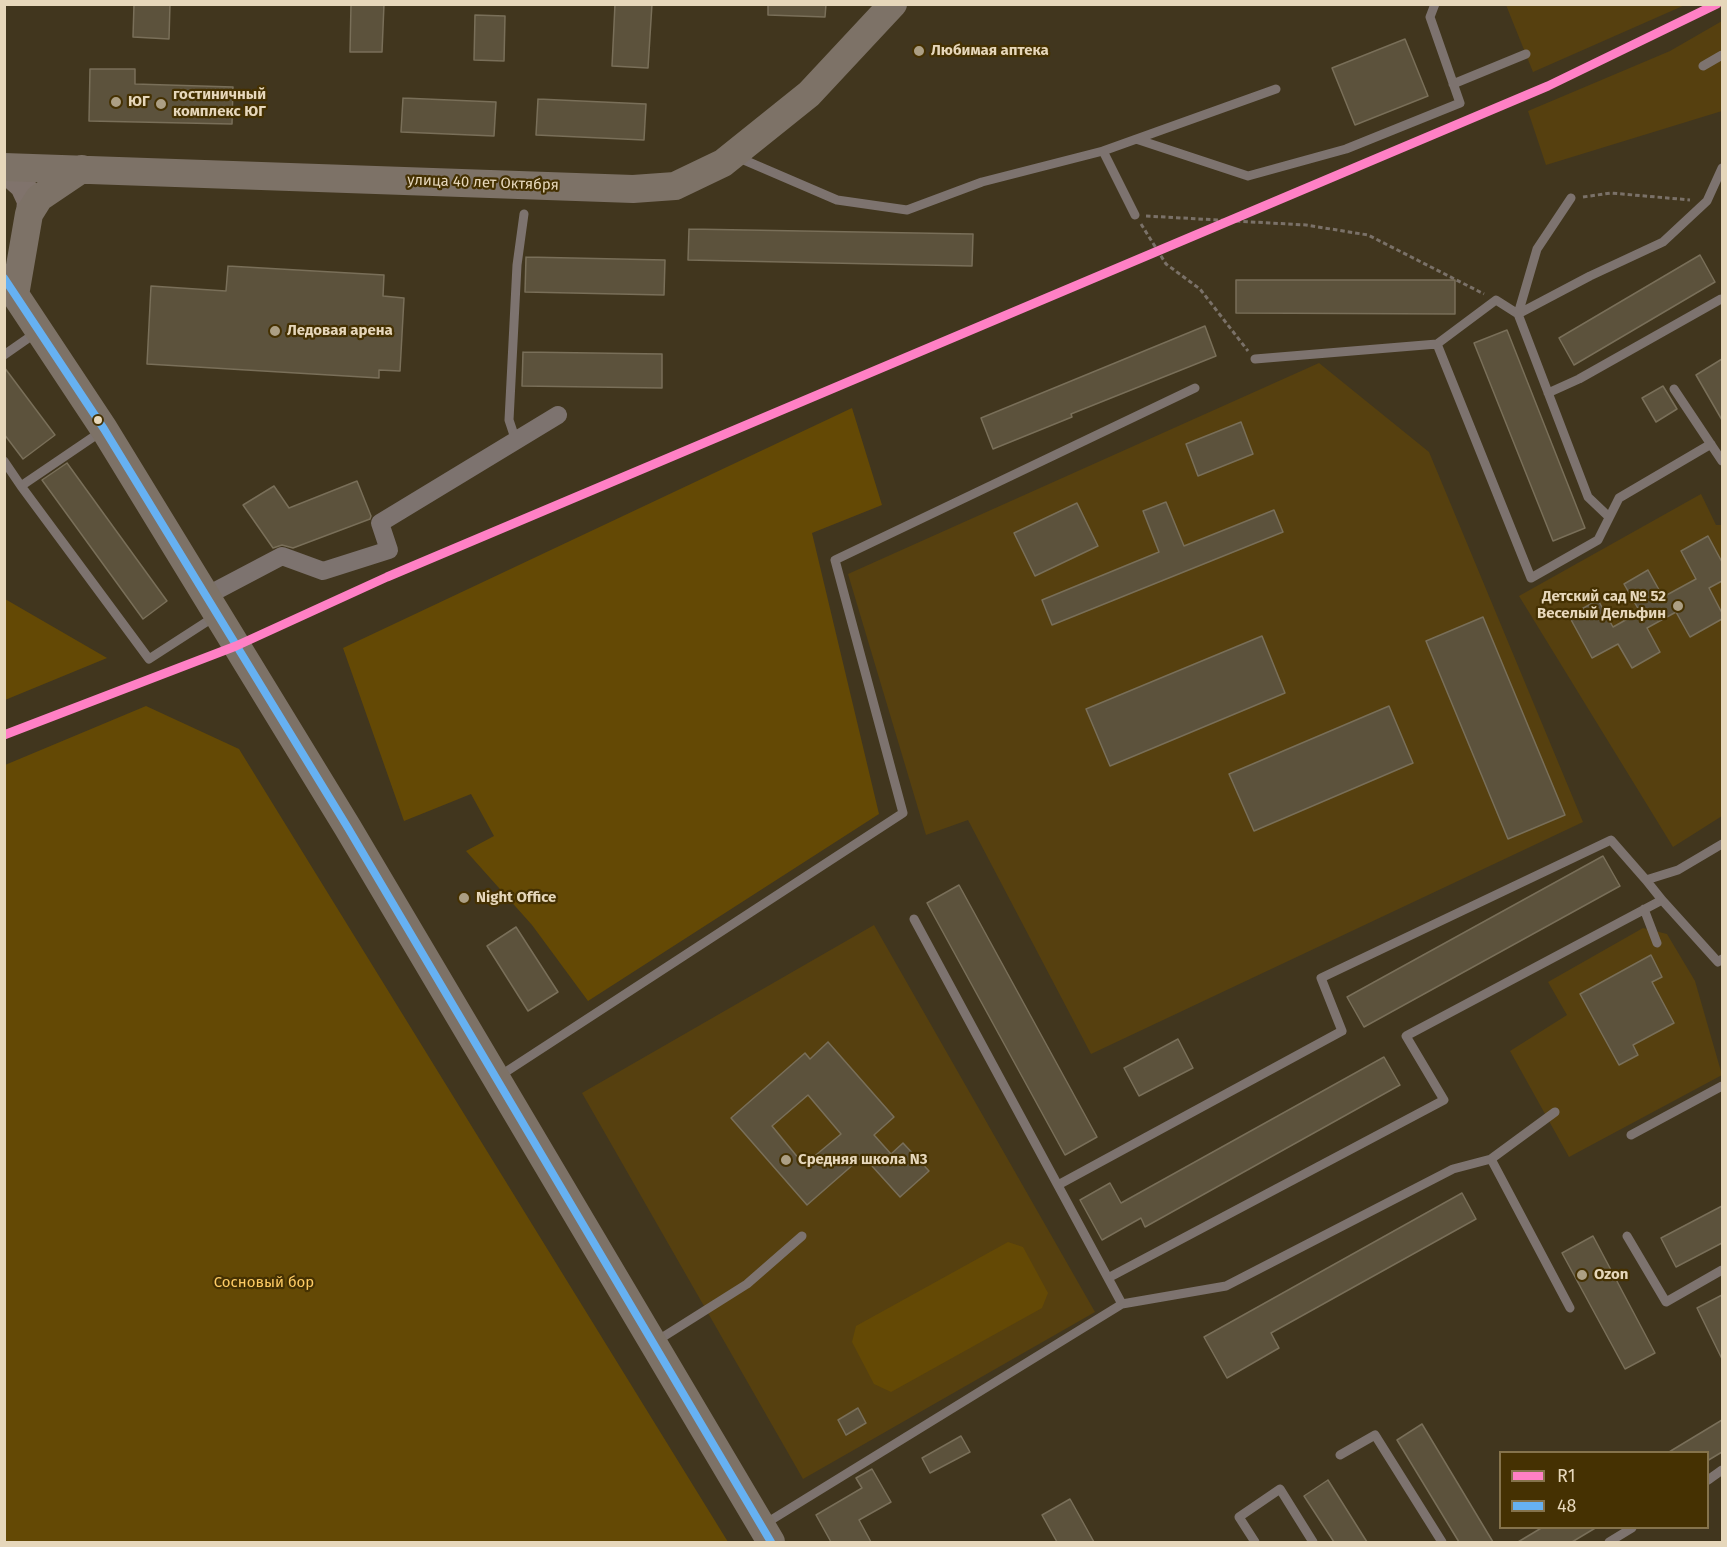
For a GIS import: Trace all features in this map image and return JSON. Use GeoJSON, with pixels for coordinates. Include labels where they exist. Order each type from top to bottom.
{"type":"FeatureCollection","features":[{"type":"Feature","properties":{"kind":"main road","name":"улица 40 лет Октября"},"geometry":{"type":"LineString","coordinates":[[4,168],[633,189],[675,186],[723,162],[809,94],[893,4]]}},
{"type":"Feature","properties":{"kind":"main road"},"geometry":{"type":"LineString","coordinates":[[4,168],[23,186],[30,201],[29,214],[10,287],[104,429],[348,828],[766,1534]]}},
{"type":"Feature","properties":{"kind":"main road"},"geometry":{"type":"LineString","coordinates":[[29,214],[39,198],[82,169]]}},
{"type":"Feature","properties":{"kind":"street"},"geometry":{"type":"LineString","coordinates":[[211,605],[282,556],[323,571],[388,550],[380,523],[558,415]]}},
{"type":"Feature","properties":{"kind":"lane"},"geometry":{"type":"LineString","coordinates":[[1136,139],[1248,176],[1346,149],[1460,104],[1430,17],[1435,4]]}},
{"type":"Feature","properties":{"kind":"lane"},"geometry":{"type":"LineString","coordinates":[[1453,84],[1526,54]]}},
{"type":"Feature","properties":{"kind":"lane"},"geometry":{"type":"LineString","coordinates":[[1703,66],[1722,55]]}},
{"type":"Feature","properties":{"kind":"lane"},"geometry":{"type":"LineString","coordinates":[[733,155],[837,200],[908,210],[982,182],[1103,151],[1276,89]]}},
{"type":"Feature","properties":{"kind":"lane"},"geometry":{"type":"LineString","coordinates":[[1103,151],[1135,215]]}},
{"type":"Feature","properties":{"kind":"lane"},"geometry":{"type":"LineString","coordinates":[[1518,314],[1590,276],[1663,242],[1707,201],[1722,168]]}},
{"type":"Feature","properties":{"kind":"lane"},"geometry":{"type":"LineString","coordinates":[[1518,314],[1537,249],[1571,198]]}},
{"type":"Feature","properties":{"kind":"lane"},"geometry":{"type":"LineString","coordinates":[[516,441],[509,420],[517,265],[524,214]]}},
{"type":"Feature","properties":{"kind":"lane"},"geometry":{"type":"LineString","coordinates":[[1548,393],[1579,379],[1721,299]]}},
{"type":"Feature","properties":{"kind":"lane"},"geometry":{"type":"LineString","coordinates":[[1255,360],[1437,344],[1496,300],[1518,314],[1588,497],[1609,517]]}},
{"type":"Feature","properties":{"kind":"lane"},"geometry":{"type":"LineString","coordinates":[[4,355],[39,331]]}},
{"type":"Feature","properties":{"kind":"lane"},"geometry":{"type":"LineString","coordinates":[[1437,344],[1531,578],[1598,540],[1619,498],[1711,444]]}},
{"type":"Feature","properties":{"kind":"lane"},"geometry":{"type":"LineString","coordinates":[[496,1078],[903,813],[835,560],[1196,388]]}},
{"type":"Feature","properties":{"kind":"lane"},"geometry":{"type":"LineString","coordinates":[[1674,388],[1722,461]]}},
{"type":"Feature","properties":{"kind":"lane"},"geometry":{"type":"LineString","coordinates":[[21,486],[104,429]]}},
{"type":"Feature","properties":{"kind":"lane"},"geometry":{"type":"LineString","coordinates":[[4,461],[149,659],[211,605]]}},
{"type":"Feature","properties":{"kind":"lane"},"geometry":{"type":"LineString","coordinates":[[1058,1185],[1342,1031],[1321,978],[1611,840],[1718,962],[1722,959]]}},
{"type":"Feature","properties":{"kind":"lane"},"geometry":{"type":"LineString","coordinates":[[1646,880],[1678,870],[1722,844]]}},
{"type":"Feature","properties":{"kind":"lane"},"geometry":{"type":"LineString","coordinates":[[1108,1278],[1444,1100],[1406,1036],[1662,900]]}},
{"type":"Feature","properties":{"kind":"lane"},"geometry":{"type":"LineString","coordinates":[[1644,909],[1657,943]]}},
{"type":"Feature","properties":{"kind":"lane"},"geometry":{"type":"LineString","coordinates":[[914,919],[1122,1304]]}},
{"type":"Feature","properties":{"kind":"lane"},"geometry":{"type":"LineString","coordinates":[[1631,1135],[1722,1086]]}},
{"type":"Feature","properties":{"kind":"lane"},"geometry":{"type":"LineString","coordinates":[[766,1534],[1122,1304],[1226,1286],[1454,1169],[1491,1159],[1555,1112]]}},
{"type":"Feature","properties":{"kind":"lane"},"geometry":{"type":"LineString","coordinates":[[1491,1159],[1570,1308]]}},
{"type":"Feature","properties":{"kind":"lane"},"geometry":{"type":"LineString","coordinates":[[653,1343],[747,1284],[802,1236]]}},
{"type":"Feature","properties":{"kind":"lane"},"geometry":{"type":"LineString","coordinates":[[1627,1236],[1666,1302],[1722,1270]]}},
{"type":"Feature","properties":{"kind":"lane"},"geometry":{"type":"LineString","coordinates":[[1340,1455],[1375,1435],[1442,1542]]}},
{"type":"Feature","properties":{"kind":"lane"},"geometry":{"type":"LineString","coordinates":[[1709,1479],[1722,1470]]}},
{"type":"Feature","properties":{"kind":"lane"},"geometry":{"type":"LineString","coordinates":[[1255,1542],[1239,1516],[1280,1489],[1313,1542]]}},
{"type":"Feature","properties":{"kind":"lane"},"geometry":{"type":"LineString","coordinates":[[1609,1542],[1629,1529]]}},
{"type":"Feature","properties":{"kind":"path"},"geometry":{"type":"LineString","coordinates":[[1571,198],[1611,193],[1707,201]]}},
{"type":"Feature","properties":{"kind":"path"},"geometry":{"type":"LineString","coordinates":[[1135,215],[1306,225],[1368,235],[1496,300]]}},
{"type":"Feature","properties":{"kind":"path"},"geometry":{"type":"LineString","coordinates":[[1135,215],[1166,264],[1200,289],[1255,360]]}},
{"type":"Feature","properties":{"kind":"shaded area"},"geometry":{"type":"Polygon","coordinates":[[[1506,5],[1685,5],[1533,72],[1506,5]]]}},
{"type":"Feature","properties":{"kind":"shaded area"},"geometry":{"type":"Polygon","coordinates":[[[1722,21],[1722,111],[1546,165],[1528,111],[1670,51],[1722,21]]]}},
{"type":"Feature","properties":{"kind":"shaded area"},"geometry":{"type":"Polygon","coordinates":[[[1319,363],[1429,452],[1583,822],[1091,1054],[968,820],[926,835],[848,574],[1319,363]]]}},
{"type":"Feature","properties":{"kind":"shaded area"},"geometry":{"type":"Polygon","coordinates":[[[1701,494],[1716,525],[1722,525],[1722,816],[1673,847],[1519,596],[1701,494]]]}},
{"type":"Feature","properties":{"kind":"shaded area"},"geometry":{"type":"Polygon","coordinates":[[[874,925],[1095,1312],[803,1479],[582,1093],[874,925]]]}},
{"type":"Feature","properties":{"kind":"shaded area"},"geometry":{"type":"Polygon","coordinates":[[[1643,928],[1667,934],[1695,981],[1722,1075],[1569,1157],[1510,1051],[1567,1015],[1548,982],[1643,928]]]}},
{"type":"Feature","properties":{"kind":"green space"},"geometry":{"type":"Polygon","coordinates":[[[852,408],[882,505],[812,533],[879,814],[588,1001],[532,925],[466,851],[494,836],[471,794],[404,821],[343,648],[852,408]]]}},
{"type":"Feature","properties":{"kind":"green space"},"geometry":{"type":"Polygon","coordinates":[[[5,599],[107,658],[5,700],[5,599]]]}},
{"type":"Feature","properties":{"kind":"green space","name":"Сосновый бор"},"geometry":{"type":"Polygon","coordinates":[[[146,706],[239,749],[728,1542],[5,1542],[5,765],[146,706]]]}},
{"type":"Feature","properties":{"kind":"green space"},"geometry":{"type":"Polygon","coordinates":[[[1008,1242],[1023,1247],[1048,1293],[1042,1308],[891,1392],[874,1384],[852,1342],[856,1326],[1008,1242]]]}},
{"type":"Feature","properties":{"kind":"building"},"geometry":{"type":"Polygon","coordinates":[[[134,4],[170,4],[169,39],[133,37],[134,4]]]}},
{"type":"Feature","properties":{"kind":"building"},"geometry":{"type":"Polygon","coordinates":[[[351,4],[384,4],[382,52],[350,52],[351,4]]]}},
{"type":"Feature","properties":{"kind":"building"},"geometry":{"type":"Polygon","coordinates":[[[615,4],[652,4],[648,68],[612,66],[615,4]]]}},
{"type":"Feature","properties":{"kind":"building"},"geometry":{"type":"Polygon","coordinates":[[[768,4],[826,4],[825,17],[768,15],[768,4]]]}},
{"type":"Feature","properties":{"kind":"building"},"geometry":{"type":"Polygon","coordinates":[[[475,15],[505,16],[504,61],[474,60],[475,15]]]}},
{"type":"Feature","properties":{"kind":"building"},"geometry":{"type":"Polygon","coordinates":[[[1405,39],[1428,96],[1355,125],[1332,68],[1405,39]]]}},
{"type":"Feature","properties":{"kind":"building","name":"гостиничный комплекс ЮГ"},"geometry":{"type":"Polygon","coordinates":[[[90,69],[135,69],[135,84],[233,87],[232,124],[89,121],[90,69]]]}},
{"type":"Feature","properties":{"kind":"building"},"geometry":{"type":"Polygon","coordinates":[[[403,98],[496,102],[494,136],[401,132],[403,98]]]}},
{"type":"Feature","properties":{"kind":"building"},"geometry":{"type":"Polygon","coordinates":[[[538,99],[646,104],[644,140],[536,135],[538,99]]]}},
{"type":"Feature","properties":{"kind":"building"},"geometry":{"type":"Polygon","coordinates":[[[689,229],[973,234],[972,266],[688,260],[689,229]]]}},
{"type":"Feature","properties":{"kind":"building"},"geometry":{"type":"Polygon","coordinates":[[[1700,255],[1715,282],[1574,365],[1559,338],[1700,255]]]}},
{"type":"Feature","properties":{"kind":"building"},"geometry":{"type":"Polygon","coordinates":[[[526,257],[665,260],[664,295],[525,292],[526,257]]]}},
{"type":"Feature","properties":{"kind":"building","name":"Ледовая арена"},"geometry":{"type":"Polygon","coordinates":[[[228,266],[384,275],[383,296],[404,298],[400,371],[379,370],[379,378],[147,364],[151,286],[226,291],[228,266]]]}},
{"type":"Feature","properties":{"kind":"building"},"geometry":{"type":"Polygon","coordinates":[[[1236,280],[1455,280],[1455,314],[1236,313],[1236,280]]]}},
{"type":"Feature","properties":{"kind":"building"},"geometry":{"type":"Polygon","coordinates":[[[1205,326],[1216,356],[1071,414],[1072,417],[993,449],[981,418],[1205,326]]]}},
{"type":"Feature","properties":{"kind":"building"},"geometry":{"type":"Polygon","coordinates":[[[1507,330],[1585,528],[1553,541],[1474,343],[1507,330]]]}},
{"type":"Feature","properties":{"kind":"building"},"geometry":{"type":"Polygon","coordinates":[[[523,352],[662,354],[662,388],[522,386],[523,352]]]}},
{"type":"Feature","properties":{"kind":"building"},"geometry":{"type":"Polygon","coordinates":[[[1722,359],[1722,420],[1696,375],[1722,359]]]}},
{"type":"Feature","properties":{"kind":"building"},"geometry":{"type":"Polygon","coordinates":[[[4,367],[55,435],[23,459],[4,434],[4,367]]]}},
{"type":"Feature","properties":{"kind":"building"},"geometry":{"type":"Polygon","coordinates":[[[1663,386],[1677,409],[1656,422],[1642,398],[1663,386]]]}},
{"type":"Feature","properties":{"kind":"building"},"geometry":{"type":"Polygon","coordinates":[[[1241,422],[1253,454],[1198,476],[1186,444],[1241,422]]]}},
{"type":"Feature","properties":{"kind":"building"},"geometry":{"type":"Polygon","coordinates":[[[67,463],[167,601],[143,619],[42,480],[67,463]]]}},
{"type":"Feature","properties":{"kind":"building"},"geometry":{"type":"Polygon","coordinates":[[[357,481],[371,516],[370,519],[293,548],[282,545],[273,548],[243,505],[274,486],[289,508],[357,481]]]}},
{"type":"Feature","properties":{"kind":"building"},"geometry":{"type":"Polygon","coordinates":[[[1166,502],[1184,546],[1274,510],[1283,532],[1052,625],[1042,600],[1159,552],[1143,511],[1166,502]]]}},
{"type":"Feature","properties":{"kind":"building"},"geometry":{"type":"Polygon","coordinates":[[[1077,503],[1098,546],[1035,576],[1014,533],[1077,503]]]}},
{"type":"Feature","properties":{"kind":"building","name":"Детский сад № 52 Веселый Дельфин"},"geometry":{"type":"Polygon","coordinates":[[[1708,536],[1722,562],[1722,581],[1709,588],[1722,613],[1722,619],[1690,637],[1676,612],[1647,628],[1660,652],[1632,668],[1618,644],[1592,658],[1569,616],[1598,600],[1613,627],[1640,612],[1624,584],[1648,570],[1663,597],[1696,579],[1681,551],[1708,536]]]}},
{"type":"Feature","properties":{"kind":"building"},"geometry":{"type":"Polygon","coordinates":[[[1483,617],[1565,815],[1508,839],[1426,641],[1483,617]]]}},
{"type":"Feature","properties":{"kind":"building"},"geometry":{"type":"Polygon","coordinates":[[[1262,636],[1285,693],[1110,766],[1086,709],[1262,636]]]}},
{"type":"Feature","properties":{"kind":"building"},"geometry":{"type":"Polygon","coordinates":[[[1389,706],[1413,763],[1254,831],[1229,774],[1389,706]]]}},
{"type":"Feature","properties":{"kind":"building"},"geometry":{"type":"Polygon","coordinates":[[[1603,856],[1620,886],[1364,1027],[1347,997],[1603,856]]]}},
{"type":"Feature","properties":{"kind":"building"},"geometry":{"type":"Polygon","coordinates":[[[959,885],[1097,1137],[1065,1155],[927,903],[959,885]]]}},
{"type":"Feature","properties":{"kind":"building"},"geometry":{"type":"Polygon","coordinates":[[[516,927],[558,992],[528,1011],[487,946],[516,927]]]}},
{"type":"Feature","properties":{"kind":"building"},"geometry":{"type":"Polygon","coordinates":[[[1651,955],[1662,977],[1652,982],[1674,1023],[1633,1045],[1638,1055],[1619,1065],[1580,994],[1651,955]]]}},
{"type":"Feature","properties":{"kind":"building"},"geometry":{"type":"Polygon","coordinates":[[[1178,1039],[1193,1068],[1139,1096],[1124,1068],[1178,1039]]]}},
{"type":"Feature","properties":{"kind":"building"},"geometry":{"type":"Polygon","coordinates":[[[828,1042],[894,1117],[874,1135],[891,1154],[903,1143],[929,1171],[900,1197],[863,1156],[807,1205],[731,1118],[805,1053],[810,1059],[828,1042]],[[808,1095],[772,1126],[804,1165],[841,1134],[808,1095]]]}},
{"type":"Feature","properties":{"kind":"building"},"geometry":{"type":"Polygon","coordinates":[[[1384,1057],[1400,1085],[1145,1227],[1141,1218],[1102,1240],[1080,1200],[1110,1183],[1121,1203],[1384,1057]]]}},
{"type":"Feature","properties":{"kind":"building"},"geometry":{"type":"Polygon","coordinates":[[[1462,1193],[1476,1219],[1271,1333],[1279,1348],[1227,1378],[1204,1337],[1462,1193]]]}},
{"type":"Feature","properties":{"kind":"building"},"geometry":{"type":"Polygon","coordinates":[[[1722,1206],[1722,1243],[1676,1267],[1661,1238],[1722,1206]]]}},
{"type":"Feature","properties":{"kind":"building"},"geometry":{"type":"Polygon","coordinates":[[[1593,1236],[1655,1353],[1625,1369],[1562,1253],[1593,1236]]]}},
{"type":"Feature","properties":{"kind":"building"},"geometry":{"type":"Polygon","coordinates":[[[1722,1295],[1722,1359],[1697,1308],[1722,1295]]]}},
{"type":"Feature","properties":{"kind":"building"},"geometry":{"type":"Polygon","coordinates":[[[858,1408],[866,1423],[846,1435],[838,1420],[858,1408]]]}},
{"type":"Feature","properties":{"kind":"building"},"geometry":{"type":"Polygon","coordinates":[[[1722,1420],[1722,1452],[1709,1460],[1709,1451],[1671,1451],[1722,1420]]]}},
{"type":"Feature","properties":{"kind":"building"},"geometry":{"type":"Polygon","coordinates":[[[1422,1424],[1493,1542],[1459,1542],[1397,1440],[1422,1424]]]}},
{"type":"Feature","properties":{"kind":"building"},"geometry":{"type":"Polygon","coordinates":[[[961,1436],[970,1452],[930,1473],[922,1458],[961,1436]]]}},
{"type":"Feature","properties":{"kind":"building"},"geometry":{"type":"Polygon","coordinates":[[[872,1469],[891,1502],[859,1520],[871,1542],[831,1542],[816,1515],[862,1488],[856,1478],[872,1469]]]}},
{"type":"Feature","properties":{"kind":"building"},"geometry":{"type":"Polygon","coordinates":[[[1328,1480],[1367,1542],[1334,1542],[1304,1496],[1328,1480]]]}},
{"type":"Feature","properties":{"kind":"building"},"geometry":{"type":"Polygon","coordinates":[[[1070,1499],[1094,1542],[1057,1542],[1042,1515],[1070,1499]]]}},
{"type":"Feature","properties":{"kind":"building"},"geometry":{"type":"Polygon","coordinates":[[[1540,1529],[1594,1529],[1572,1542],[1518,1542],[1540,1529]]]}},
{"type":"Feature","properties":{"kind":"transit line","name":"R1"},"geometry":{"type":"LineString","coordinates":[[4,735],[236,646],[387,577],[1548,86],[1717,4]]}},
{"type":"Feature","properties":{"kind":"transit line","name":"48"},"geometry":{"type":"LineString","coordinates":[[4,278],[104,429],[348,828],[771,1542]]}},
{"type":"Feature","properties":{"kind":"place","name":"Любимая аптека"},"geometry":{"type":"Point","coordinates":[919,51]}},
{"type":"Feature","properties":{"kind":"place","name":"ЮГ"},"geometry":{"type":"Point","coordinates":[116,102]}},
{"type":"Feature","properties":{"kind":"place","name":"гостиничный комплекс ЮГ"},"geometry":{"type":"Point","coordinates":[161,104]}},
{"type":"Feature","properties":{"kind":"place","name":"Ледовая арена"},"geometry":{"type":"Point","coordinates":[275,331]}},
{"type":"Feature","properties":{"kind":"place","name":"Детский сад № 52 Веселый Дельфин"},"geometry":{"type":"Point","coordinates":[1678,606]}},
{"type":"Feature","properties":{"kind":"place","name":"Night Office"},"geometry":{"type":"Point","coordinates":[464,898]}},
{"type":"Feature","properties":{"kind":"place","name":"Средняя школа N3"},"geometry":{"type":"Point","coordinates":[786,1160]}},
{"type":"Feature","properties":{"kind":"place","name":"Ozon"},"geometry":{"type":"Point","coordinates":[1582,1275]}}]}
